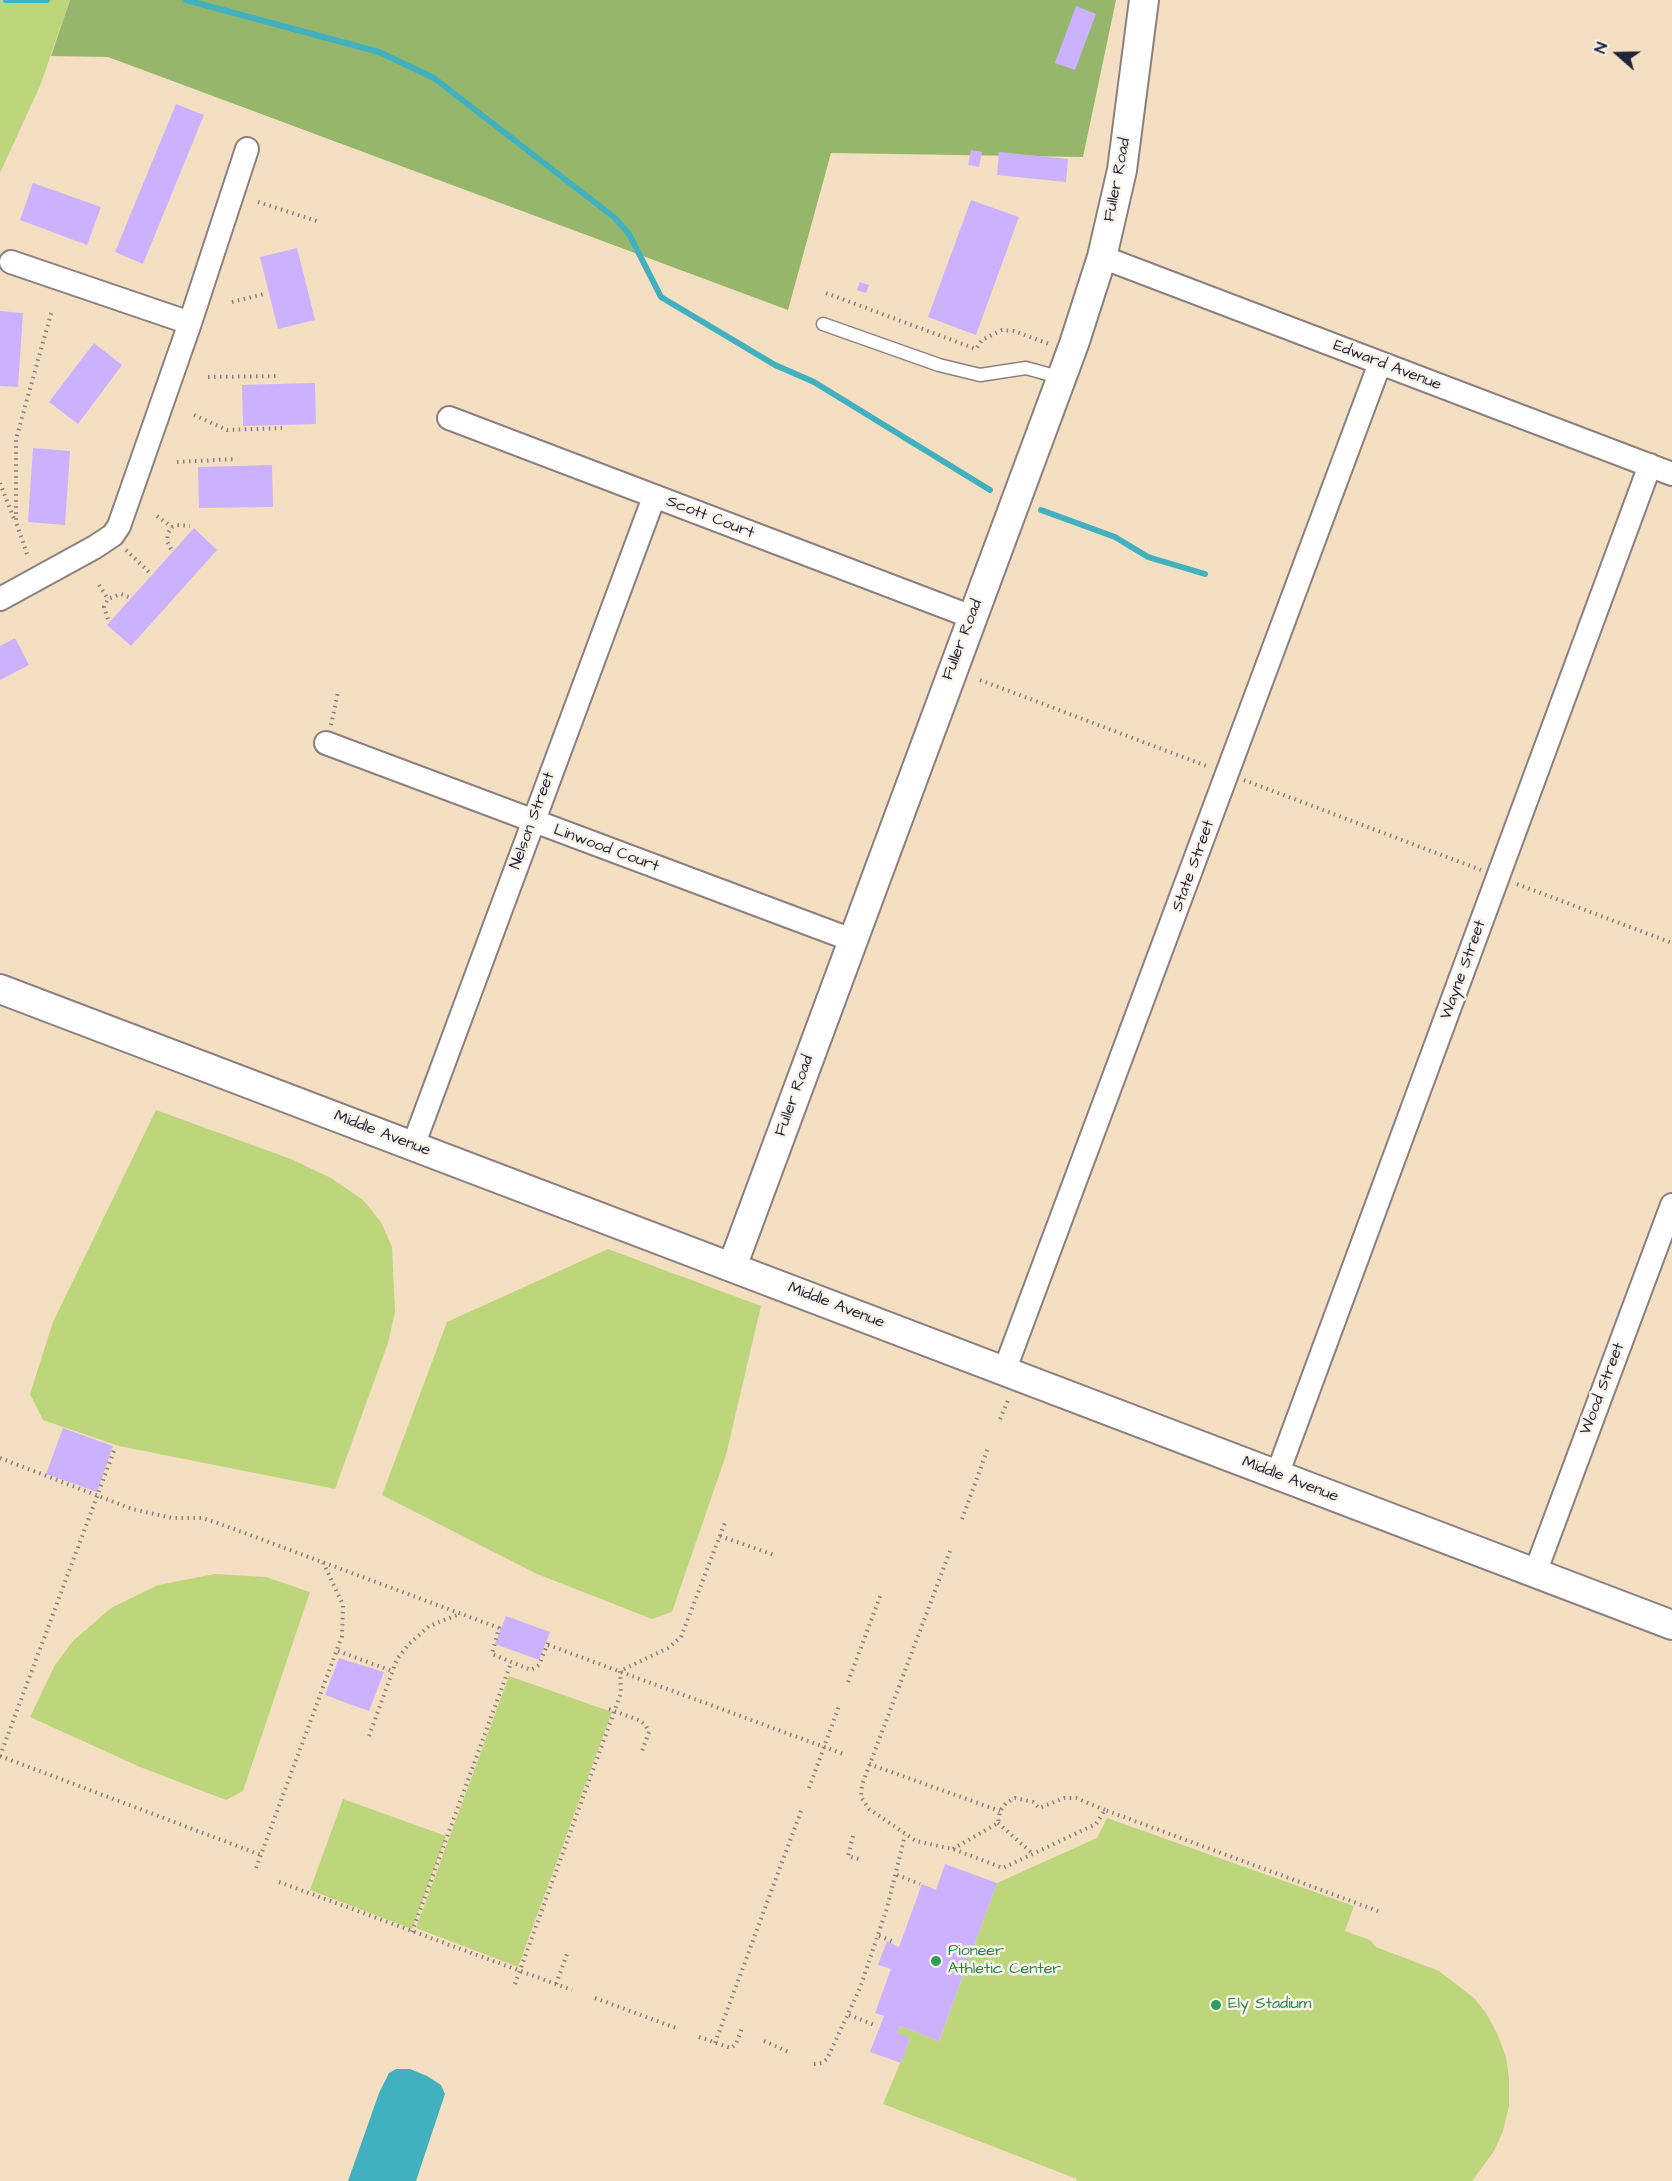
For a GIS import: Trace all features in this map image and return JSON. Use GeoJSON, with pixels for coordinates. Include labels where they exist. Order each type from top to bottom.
{"type":"FeatureCollection","features":[{"type":"Feature","properties":{"kind":"street","name":"Fuller Road"},"geometry":{"type":"LineString","coordinates":[[732,1267],[1062,378],[1102,257],[1122,170],[1144,0]]}},
{"type":"Feature","properties":{"kind":"street"},"geometry":{"type":"LineString","coordinates":[[0,599],[113,535],[125,511],[247,149]]}},
{"type":"Feature","properties":{"kind":"street","name":"Edward Avenue"},"geometry":{"type":"LineString","coordinates":[[1102,257],[1672,474]]}},
{"type":"Feature","properties":{"kind":"street"},"geometry":{"type":"LineString","coordinates":[[11,262],[190,323]]}},
{"type":"Feature","properties":{"kind":"street","name":"State Street"},"geometry":{"type":"LineString","coordinates":[[1010,1382],[1380,363]]}},
{"type":"Feature","properties":{"kind":"street","name":"Scott Court"},"geometry":{"type":"LineString","coordinates":[[449,418],[972,617]]}},
{"type":"Feature","properties":{"kind":"street","name":"Wayne Street"},"geometry":{"type":"LineString","coordinates":[[1277,1475],[1650,465]]}},
{"type":"Feature","properties":{"kind":"street","name":"Nelson Street"},"geometry":{"type":"LineString","coordinates":[[413,1146],[654,496]]}},
{"type":"Feature","properties":{"kind":"street","name":"Linwood Court"},"geometry":{"type":"LineString","coordinates":[[326,743],[852,940]]}},
{"type":"Feature","properties":{"kind":"street","name":"Middle Avenue"},"geometry":{"type":"LineString","coordinates":[[0,989],[732,1267],[1010,1382],[1277,1475],[1672,1625]]}},
{"type":"Feature","properties":{"kind":"street","name":"Wood Street"},"geometry":{"type":"LineString","coordinates":[[1534,1573],[1672,1205]]}},
{"type":"Feature","properties":{"kind":"lane"},"geometry":{"type":"LineString","coordinates":[[823,324],[939,365],[980,375],[1026,368],[1062,378]]}},
{"type":"Feature","properties":{"kind":"path"},"geometry":{"type":"LineString","coordinates":[[258,202],[317,221]]}},
{"type":"Feature","properties":{"kind":"path"},"geometry":{"type":"LineString","coordinates":[[826,293],[976,349],[982,340],[1002,330],[1014,331],[1050,344]]}},
{"type":"Feature","properties":{"kind":"path"},"geometry":{"type":"LineString","coordinates":[[232,302],[264,294]]}},
{"type":"Feature","properties":{"kind":"path"},"geometry":{"type":"LineString","coordinates":[[16,522],[16,439],[52,310]]}},
{"type":"Feature","properties":{"kind":"path"},"geometry":{"type":"LineString","coordinates":[[208,377],[280,376]]}},
{"type":"Feature","properties":{"kind":"path"},"geometry":{"type":"LineString","coordinates":[[194,415],[227,430],[282,428]]}},
{"type":"Feature","properties":{"kind":"path"},"geometry":{"type":"LineString","coordinates":[[177,462],[236,459]]}},
{"type":"Feature","properties":{"kind":"path"},"geometry":{"type":"LineString","coordinates":[[0,483],[27,554]]}},
{"type":"Feature","properties":{"kind":"path"},"geometry":{"type":"LineString","coordinates":[[157,516],[172,527]]}},
{"type":"Feature","properties":{"kind":"path"},"geometry":{"type":"LineString","coordinates":[[171,549],[168,533],[172,527],[190,526]]}},
{"type":"Feature","properties":{"kind":"path"},"geometry":{"type":"LineString","coordinates":[[124,549],[149,572]]}},
{"type":"Feature","properties":{"kind":"path"},"geometry":{"type":"LineString","coordinates":[[99,585],[108,599]]}},
{"type":"Feature","properties":{"kind":"path"},"geometry":{"type":"LineString","coordinates":[[108,619],[104,607],[108,599],[121,594],[129,597]]}},
{"type":"Feature","properties":{"kind":"path"},"geometry":{"type":"LineString","coordinates":[[980,680],[1216,770]]}},
{"type":"Feature","properties":{"kind":"path"},"geometry":{"type":"LineString","coordinates":[[326,743],[338,692]]}},
{"type":"Feature","properties":{"kind":"path"},"geometry":{"type":"LineString","coordinates":[[1240,778],[1486,872]]}},
{"type":"Feature","properties":{"kind":"path"},"geometry":{"type":"LineString","coordinates":[[1511,881],[1672,943]]}},
{"type":"Feature","properties":{"kind":"path"},"geometry":{"type":"LineString","coordinates":[[1000,1419],[1010,1382]]}},
{"type":"Feature","properties":{"kind":"path"},"geometry":{"type":"LineString","coordinates":[[115,1448],[0,1756],[261,1855]]}},
{"type":"Feature","properties":{"kind":"path"},"geometry":{"type":"LineString","coordinates":[[962,1519],[988,1448]]}},
{"type":"Feature","properties":{"kind":"path"},"geometry":{"type":"LineString","coordinates":[[0,1458],[152,1514],[215,1522],[499,1628],[492,1654],[511,1663],[536,1669],[548,1642],[846,1755]]}},
{"type":"Feature","properties":{"kind":"path"},"geometry":{"type":"LineString","coordinates":[[620,1671],[668,1648],[681,1637],[726,1520]]}},
{"type":"Feature","properties":{"kind":"path"},"geometry":{"type":"LineString","coordinates":[[720,1536],[774,1555]]}},
{"type":"Feature","properties":{"kind":"path"},"geometry":{"type":"LineString","coordinates":[[950,1551],[869,1764],[860,1791],[864,1803],[909,1838],[953,1850],[1003,1868],[1096,1824],[1105,1810]]}},
{"type":"Feature","properties":{"kind":"path"},"geometry":{"type":"LineString","coordinates":[[256,1868],[338,1651],[343,1629],[343,1605],[323,1562]]}},
{"type":"Feature","properties":{"kind":"path"},"geometry":{"type":"LineString","coordinates":[[848,1682],[881,1594]]}},
{"type":"Feature","properties":{"kind":"path"},"geometry":{"type":"LineString","coordinates":[[369,1736],[397,1659],[419,1632],[461,1614]]}},
{"type":"Feature","properties":{"kind":"path"},"geometry":{"type":"LineString","coordinates":[[338,1651],[392,1671]]}},
{"type":"Feature","properties":{"kind":"path"},"geometry":{"type":"LineString","coordinates":[[412,1932],[511,1663]]}},
{"type":"Feature","properties":{"kind":"path"},"geometry":{"type":"LineString","coordinates":[[515,1984],[615,1711],[621,1693],[620,1671]]}},
{"type":"Feature","properties":{"kind":"path"},"geometry":{"type":"LineString","coordinates":[[809,1788],[839,1706]]}},
{"type":"Feature","properties":{"kind":"path"},"geometry":{"type":"LineString","coordinates":[[609,1709],[641,1720],[646,1726],[649,1732],[642,1751]]}},
{"type":"Feature","properties":{"kind":"path"},"geometry":{"type":"LineString","coordinates":[[869,1764],[1000,1811]]}},
{"type":"Feature","properties":{"kind":"path"},"geometry":{"type":"LineString","coordinates":[[953,1850],[998,1823],[1000,1811],[1006,1803],[1015,1798],[1033,1802],[1040,1808],[1064,1798],[1076,1798],[1378,1911]]}},
{"type":"Feature","properties":{"kind":"path"},"geometry":{"type":"LineString","coordinates":[[715,2043],[801,1811]]}},
{"type":"Feature","properties":{"kind":"path"},"geometry":{"type":"LineString","coordinates":[[998,1823],[1033,1854]]}},
{"type":"Feature","properties":{"kind":"path"},"geometry":{"type":"LineString","coordinates":[[814,2064],[822,2063],[827,2059],[849,2015],[879,1936],[897,1875],[905,1835]]}},
{"type":"Feature","properties":{"kind":"path"},"geometry":{"type":"LineString","coordinates":[[853,1836],[848,1856],[863,1860]]}},
{"type":"Feature","properties":{"kind":"path"},"geometry":{"type":"LineString","coordinates":[[897,1875],[920,1884]]}},
{"type":"Feature","properties":{"kind":"path"},"geometry":{"type":"LineString","coordinates":[[279,1882],[572,1990]]}},
{"type":"Feature","properties":{"kind":"path"},"geometry":{"type":"LineString","coordinates":[[879,1936],[892,1941]]}},
{"type":"Feature","properties":{"kind":"path"},"geometry":{"type":"LineString","coordinates":[[556,1984],[567,1954]]}},
{"type":"Feature","properties":{"kind":"path"},"geometry":{"type":"LineString","coordinates":[[596,1998],[675,2028]]}},
{"type":"Feature","properties":{"kind":"path"},"geometry":{"type":"LineString","coordinates":[[849,2015],[877,2026]]}},
{"type":"Feature","properties":{"kind":"path"},"geometry":{"type":"LineString","coordinates":[[699,2037],[731,2048],[736,2044],[742,2028]]}},
{"type":"Feature","properties":{"kind":"path"},"geometry":{"type":"LineString","coordinates":[[764,2041],[791,2053]]}},
{"type":"Feature","properties":{"kind":"green space"},"geometry":{"type":"Polygon","coordinates":[[[0,0],[70,0],[40,86],[0,173],[0,0]]]}},
{"type":"Feature","properties":{"kind":"green space"},"geometry":{"type":"Polygon","coordinates":[[[70,0],[1116,0],[1083,157],[831,153],[788,310],[108,57],[51,56],[70,0]]]}},
{"type":"Feature","properties":{"kind":"green space"},"geometry":{"type":"Polygon","coordinates":[[[156,1110],[291,1159],[331,1178],[363,1200],[381,1222],[392,1247],[395,1312],[388,1343],[335,1489],[119,1446],[43,1420],[30,1394],[53,1322],[156,1110]]]}},
{"type":"Feature","properties":{"kind":"green space"},"geometry":{"type":"Polygon","coordinates":[[[608,1249],[761,1306],[726,1455],[672,1612],[652,1619],[537,1574],[382,1495],[447,1322],[608,1249]]]}},
{"type":"Feature","properties":{"kind":"green space"},"geometry":{"type":"Polygon","coordinates":[[[215,1574],[266,1577],[310,1592],[243,1791],[226,1800],[140,1767],[30,1717],[55,1665],[73,1641],[111,1608],[158,1585],[215,1574]]]}},
{"type":"Feature","properties":{"kind":"green space"},"geometry":{"type":"Polygon","coordinates":[[[509,1676],[612,1712],[518,1967],[416,1928],[509,1676]]]}},
{"type":"Feature","properties":{"kind":"green space"},"geometry":{"type":"Polygon","coordinates":[[[343,1799],[446,1836],[412,1929],[310,1890],[343,1799]]]}},
{"type":"Feature","properties":{"kind":"green space","name":"Ely Stadium"},"geometry":{"type":"Polygon","coordinates":[[[1107,1818],[1354,1906],[1345,1931],[1370,1940],[1376,1947],[1439,1971],[1474,1998],[1497,2033],[1506,2057],[1509,2106],[1503,2131],[1494,2151],[1472,2181],[1076,2181],[1077,2179],[883,2104],[910,2039],[897,2033],[900,2026],[939,2041],[997,1883],[1097,1838],[1107,1818]]]}},
{"type":"Feature","properties":{"kind":"water"},"geometry":{"type":"Polygon","coordinates":[[[396,2069],[410,2069],[427,2076],[441,2085],[445,2094],[416,2181],[348,2181],[379,2093],[389,2073],[396,2069]]]}},
{"type":"Feature","properties":{"kind":"building"},"geometry":{"type":"Polygon","coordinates":[[[1076,6],[1096,14],[1075,70],[1055,63],[1076,6]]]}},
{"type":"Feature","properties":{"kind":"building"},"geometry":{"type":"Polygon","coordinates":[[[176,104],[204,115],[143,264],[115,252],[176,104]]]}},
{"type":"Feature","properties":{"kind":"building"},"geometry":{"type":"Polygon","coordinates":[[[971,150],[982,152],[979,167],[968,165],[971,150]]]}},
{"type":"Feature","properties":{"kind":"building"},"geometry":{"type":"Polygon","coordinates":[[[999,152],[1068,159],[1066,182],[997,175],[999,152]]]}},
{"type":"Feature","properties":{"kind":"building"},"geometry":{"type":"Polygon","coordinates":[[[33,183],[101,207],[87,245],[20,220],[33,183]]]}},
{"type":"Feature","properties":{"kind":"building"},"geometry":{"type":"Polygon","coordinates":[[[971,200],[1019,217],[976,335],[928,317],[971,200]]]}},
{"type":"Feature","properties":{"kind":"building"},"geometry":{"type":"Polygon","coordinates":[[[297,248],[315,320],[278,329],[260,257],[297,248]]]}},
{"type":"Feature","properties":{"kind":"building"},"geometry":{"type":"Polygon","coordinates":[[[860,282],[869,285],[866,293],[857,290],[860,282]]]}},
{"type":"Feature","properties":{"kind":"building"},"geometry":{"type":"Polygon","coordinates":[[[0,311],[23,313],[18,387],[0,386],[0,311]]]}},
{"type":"Feature","properties":{"kind":"building"},"geometry":{"type":"Polygon","coordinates":[[[94,343],[122,365],[78,424],[49,402],[94,343]]]}},
{"type":"Feature","properties":{"kind":"building"},"geometry":{"type":"Polygon","coordinates":[[[315,383],[316,424],[243,426],[242,385],[315,383]]]}},
{"type":"Feature","properties":{"kind":"building"},"geometry":{"type":"Polygon","coordinates":[[[33,448],[70,451],[65,525],[28,522],[33,448]]]}},
{"type":"Feature","properties":{"kind":"building"},"geometry":{"type":"Polygon","coordinates":[[[272,465],[273,507],[199,508],[198,467],[272,465]]]}},
{"type":"Feature","properties":{"kind":"building"},"geometry":{"type":"Polygon","coordinates":[[[194,528],[217,550],[131,646],[107,625],[194,528]]]}},
{"type":"Feature","properties":{"kind":"building"},"geometry":{"type":"Polygon","coordinates":[[[15,638],[29,665],[0,680],[0,646],[15,638]]]}},
{"type":"Feature","properties":{"kind":"building"},"geometry":{"type":"Polygon","coordinates":[[[63,1428],[113,1446],[97,1492],[46,1474],[63,1428]]]}},
{"type":"Feature","properties":{"kind":"building"},"geometry":{"type":"Polygon","coordinates":[[[506,1616],[550,1632],[539,1660],[495,1644],[506,1616]]]}},
{"type":"Feature","properties":{"kind":"building"},"geometry":{"type":"Polygon","coordinates":[[[339,1658],[384,1672],[369,1711],[325,1695],[339,1658]]]}},
{"type":"Feature","properties":{"kind":"building"},"geometry":{"type":"Polygon","coordinates":[[[945,1864],[997,1883],[939,2041],[900,2026],[897,2033],[910,2038],[901,2063],[870,2052],[884,2016],[875,2013],[891,1969],[878,1965],[887,1941],[899,1947],[922,1884],[936,1890],[945,1864]]]}},
{"type":"Feature","properties":{"kind":"waterway"},"geometry":{"type":"LineString","coordinates":[[6,0],[47,0]]}},
{"type":"Feature","properties":{"kind":"waterway"},"geometry":{"type":"LineString","coordinates":[[186,0],[379,52],[434,78],[615,218],[629,234],[661,297],[775,365],[814,382],[990,490]]}},
{"type":"Feature","properties":{"kind":"waterway"},"geometry":{"type":"LineString","coordinates":[[1041,510],[1115,537],[1148,557],[1205,574]]}},
{"type":"Feature","properties":{"kind":"place","name":"Pioneer Athletic Center"},"geometry":{"type":"Point","coordinates":[936,1961]}},
{"type":"Feature","properties":{"kind":"place","name":"Ely Stadium"},"geometry":{"type":"Point","coordinates":[1216,2005]}}]}
